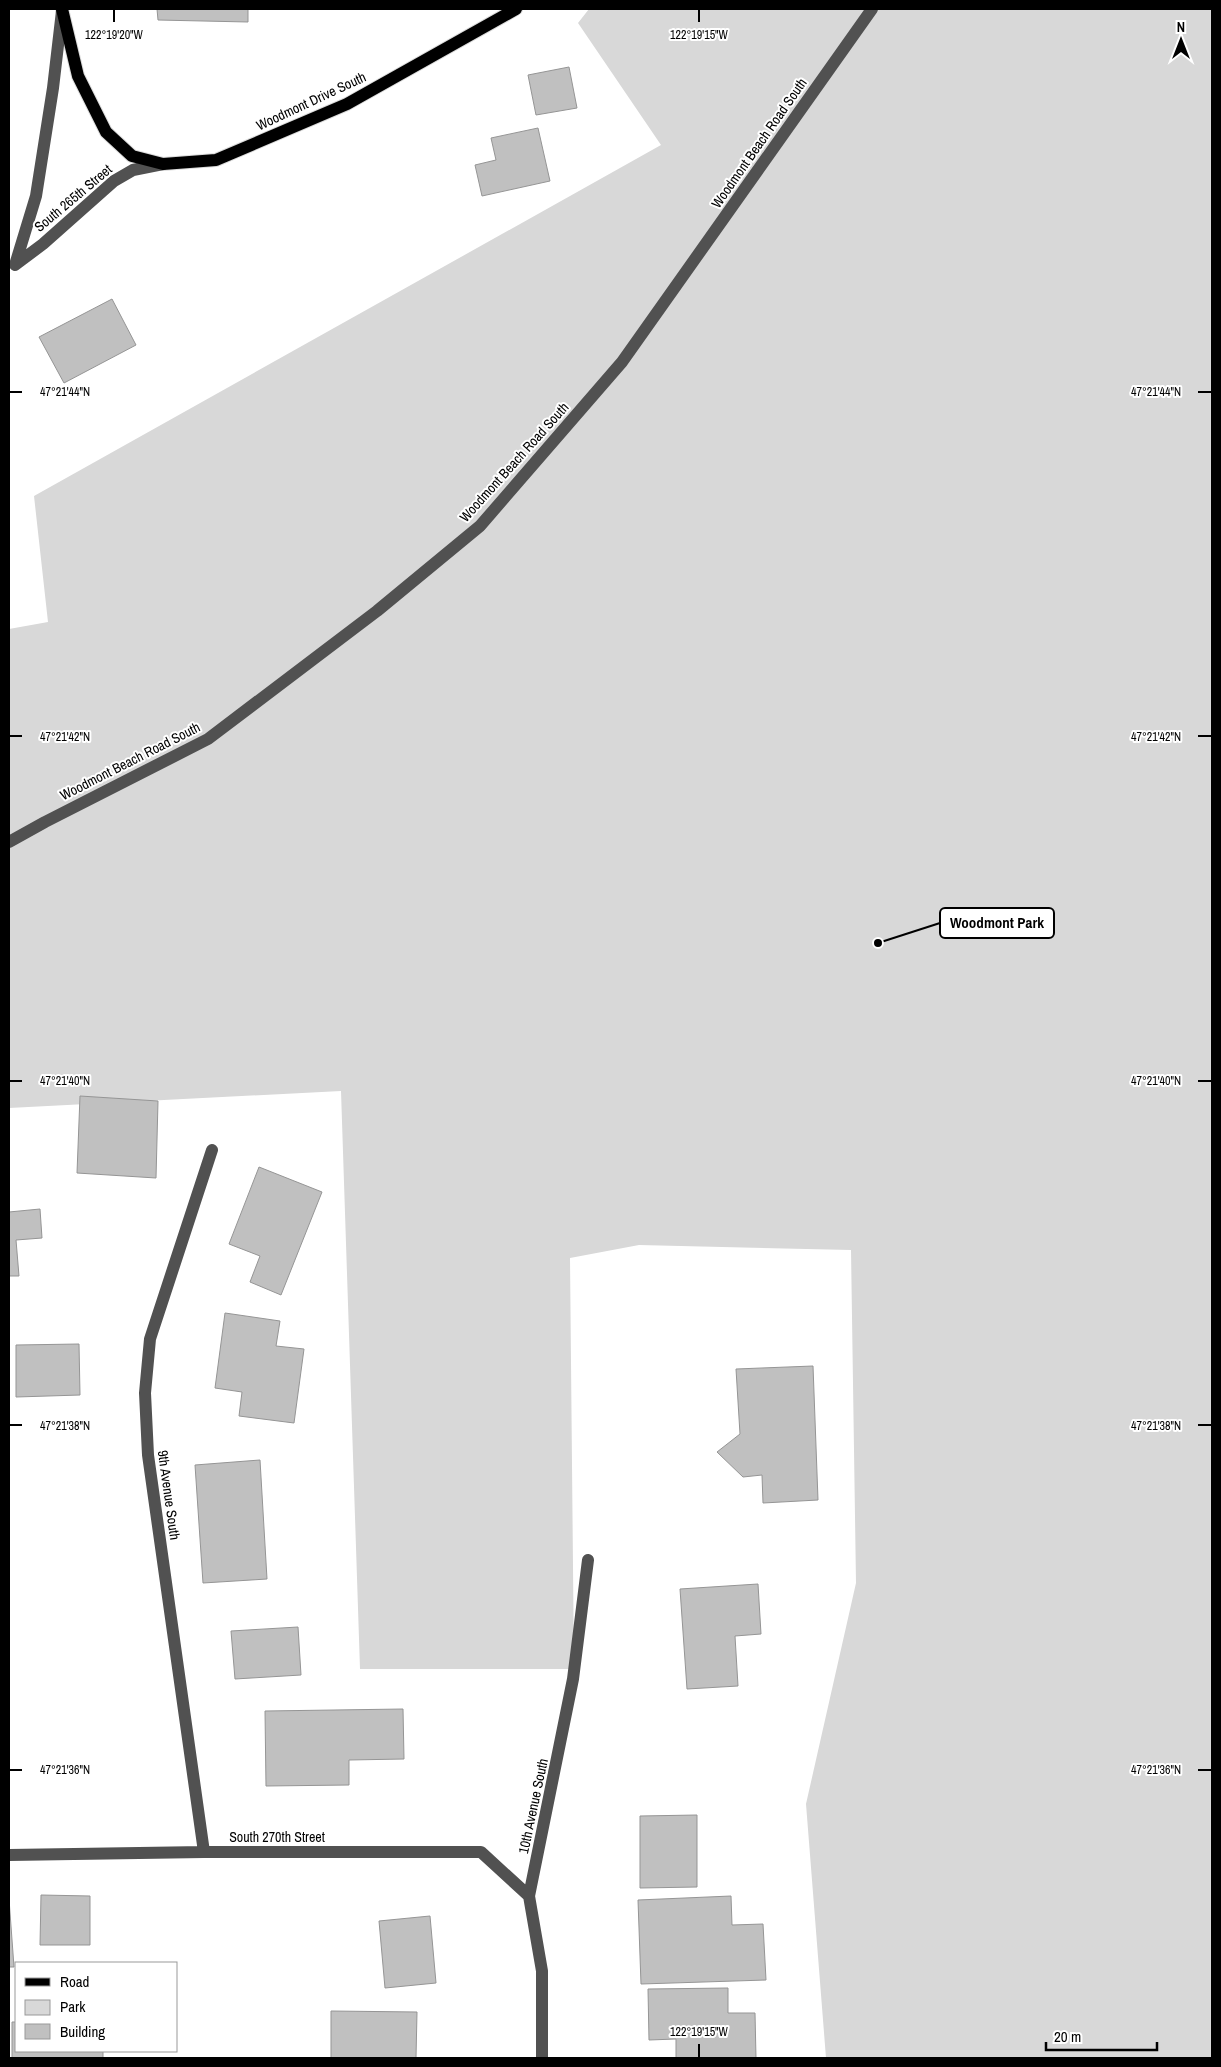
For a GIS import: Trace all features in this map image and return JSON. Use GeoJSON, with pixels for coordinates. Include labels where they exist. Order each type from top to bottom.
{"type":"FeatureCollection","features":[{"type":"Feature","properties":{"kind":"main road","name":"Woodmont Drive South"},"geometry":{"type":"LineString","coordinates":[[62,10],[78,76],[106,132],[132,156],[163,164],[216,160],[347,104],[516,9]]}},
{"type":"Feature","properties":{"kind":"street","name":"Woodmont Beach Road South"},"geometry":{"type":"LineString","coordinates":[[9,842],[208,739],[377,611],[480,526],[622,362],[872,9]]}},
{"type":"Feature","properties":{"kind":"street"},"geometry":{"type":"LineString","coordinates":[[12,267],[36,196],[53,88],[62,10]]}},
{"type":"Feature","properties":{"kind":"street","name":"South 265th Street"},"geometry":{"type":"LineString","coordinates":[[12,267],[44,244],[114,181],[133,170],[163,164]]}},
{"type":"Feature","properties":{"kind":"street","name":"9th Avenue South"},"geometry":{"type":"LineString","coordinates":[[204,1852],[148,1455],[145,1393],[150,1339],[212,1150]]}},
{"type":"Feature","properties":{"kind":"street","name":"10th Avenue South"},"geometry":{"type":"LineString","coordinates":[[542,2058],[542,1972],[529,1896],[573,1679],[588,1560]]}},
{"type":"Feature","properties":{"kind":"street","name":"South 270th Street"},"geometry":{"type":"LineString","coordinates":[[9,1855],[204,1852],[481,1852],[529,1896]]}},
{"type":"Feature","properties":{"kind":"green space"},"geometry":{"type":"Polygon","coordinates":[[[589,9],[1212,9],[1212,2058],[826,2058],[806,1804],[856,1583],[851,1250],[639,1245],[570,1258],[574,1669],[360,1669],[341,1091],[9,1108],[9,629],[48,622],[34,496],[661,145],[578,23],[589,9]]]}},
{"type":"Feature","properties":{"kind":"building"},"geometry":{"type":"Polygon","coordinates":[[[157,9],[248,9],[248,22],[158,20],[157,9]]]}},
{"type":"Feature","properties":{"kind":"building"},"geometry":{"type":"Polygon","coordinates":[[[569,67],[577,108],[536,115],[528,75],[569,67]]]}},
{"type":"Feature","properties":{"kind":"building"},"geometry":{"type":"Polygon","coordinates":[[[538,128],[550,181],[482,196],[475,165],[496,160],[491,138],[538,128]]]}},
{"type":"Feature","properties":{"kind":"building"},"geometry":{"type":"Polygon","coordinates":[[[112,299],[136,345],[64,383],[39,337],[112,299]]]}},
{"type":"Feature","properties":{"kind":"building"},"geometry":{"type":"Polygon","coordinates":[[[80,1096],[158,1101],[156,1178],[77,1173],[80,1096]]]}},
{"type":"Feature","properties":{"kind":"building"},"geometry":{"type":"Polygon","coordinates":[[[259,1167],[322,1192],[281,1295],[250,1282],[260,1256],[229,1244],[259,1167]]]}},
{"type":"Feature","properties":{"kind":"building"},"geometry":{"type":"Polygon","coordinates":[[[40,1209],[42,1238],[16,1240],[19,1276],[9,1276],[9,1212],[40,1209]]]}},
{"type":"Feature","properties":{"kind":"building"},"geometry":{"type":"Polygon","coordinates":[[[225,1313],[280,1321],[276,1346],[304,1349],[294,1423],[239,1416],[242,1392],[215,1388],[225,1313]]]}},
{"type":"Feature","properties":{"kind":"building"},"geometry":{"type":"Polygon","coordinates":[[[79,1344],[80,1395],[16,1397],[16,1345],[79,1344]]]}},
{"type":"Feature","properties":{"kind":"building"},"geometry":{"type":"Polygon","coordinates":[[[813,1366],[818,1500],[763,1503],[762,1475],[743,1477],[717,1452],[740,1434],[736,1369],[813,1366]]]}},
{"type":"Feature","properties":{"kind":"building"},"geometry":{"type":"Polygon","coordinates":[[[260,1460],[267,1579],[203,1583],[195,1465],[260,1460]]]}},
{"type":"Feature","properties":{"kind":"building"},"geometry":{"type":"Polygon","coordinates":[[[758,1584],[761,1634],[735,1636],[738,1686],[687,1689],[680,1589],[758,1584]]]}},
{"type":"Feature","properties":{"kind":"building"},"geometry":{"type":"Polygon","coordinates":[[[298,1627],[301,1675],[235,1679],[231,1631],[298,1627]]]}},
{"type":"Feature","properties":{"kind":"building"},"geometry":{"type":"Polygon","coordinates":[[[403,1709],[404,1759],[349,1760],[349,1785],[266,1786],[265,1711],[403,1709]]]}},
{"type":"Feature","properties":{"kind":"building"},"geometry":{"type":"Polygon","coordinates":[[[697,1815],[697,1887],[640,1888],[640,1816],[697,1815]]]}},
{"type":"Feature","properties":{"kind":"building"},"geometry":{"type":"Polygon","coordinates":[[[41,1895],[90,1896],[90,1945],[40,1945],[41,1895]]]}},
{"type":"Feature","properties":{"kind":"building"},"geometry":{"type":"Polygon","coordinates":[[[731,1896],[732,1925],[763,1924],[766,1980],[641,1984],[638,1900],[731,1896]]]}},
{"type":"Feature","properties":{"kind":"building"},"geometry":{"type":"Polygon","coordinates":[[[9,1899],[14,1967],[9,1967],[9,1899]]]}},
{"type":"Feature","properties":{"kind":"building"},"geometry":{"type":"Polygon","coordinates":[[[430,1916],[436,1983],[385,1988],[379,1921],[430,1916]]]}},
{"type":"Feature","properties":{"kind":"building"},"geometry":{"type":"Polygon","coordinates":[[[728,1988],[728,2013],[755,2013],[756,2058],[676,2058],[676,2039],[649,2040],[648,1989],[728,1988]]]}},
{"type":"Feature","properties":{"kind":"building"},"geometry":{"type":"Polygon","coordinates":[[[331,2011],[417,2012],[416,2058],[331,2058],[331,2011]]]}},
{"type":"Feature","properties":{"kind":"building"},"geometry":{"type":"Polygon","coordinates":[[[12,2022],[15,2022],[15,2052],[103,2052],[103,2058],[12,2058],[12,2022]]]}},
{"type":"Feature","properties":{"kind":"place","name":"Woodmont Park"},"geometry":{"type":"Point","coordinates":[878,943]}}]}
